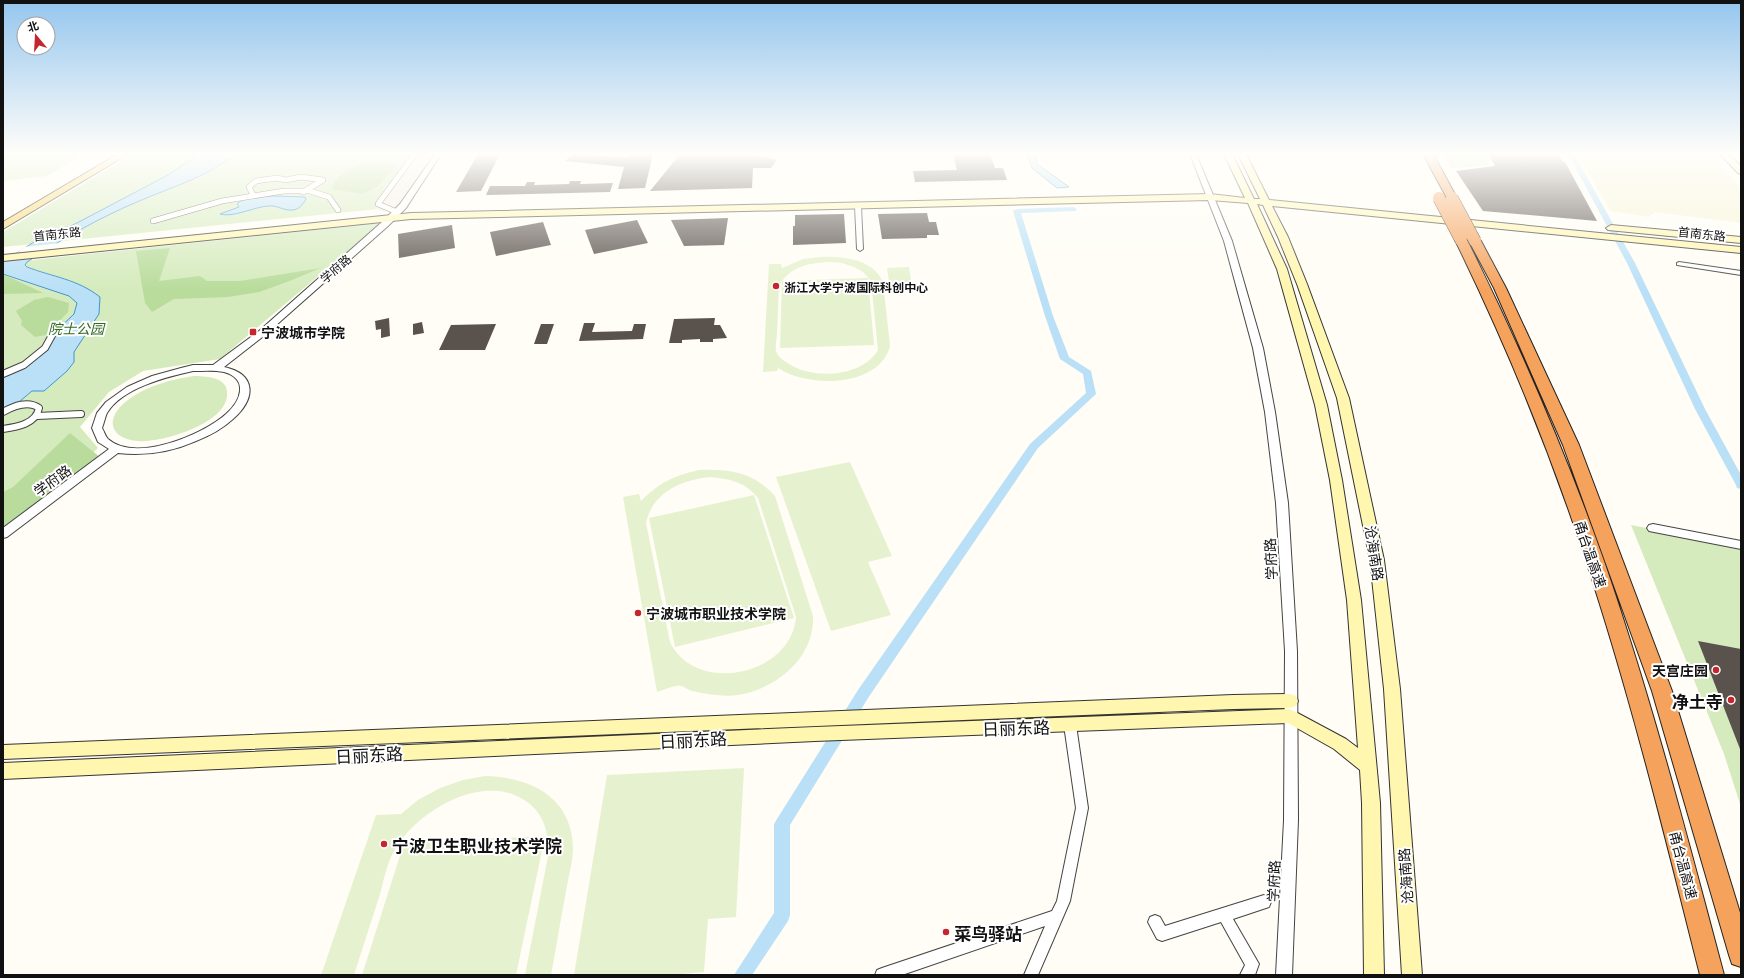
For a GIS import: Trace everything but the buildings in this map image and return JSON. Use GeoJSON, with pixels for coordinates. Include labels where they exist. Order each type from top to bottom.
{"type":"FeatureCollection","features":[{"type":"Feature","properties":{"kind":"highway","name":"甬台温高速"},"geometry":{"type":"LineString","coordinates":[[1440,200],[1448,214],[1500,288],[1574,453],[1662,690],[1741,955]]}},
{"type":"Feature","properties":{"kind":"highway","name":"甬台温高速"},"geometry":{"type":"LineString","coordinates":[[1453,200],[1461,215],[1468,241],[1545,427],[1594,561],[1652,745],[1712,975]]}},
{"type":"Feature","properties":{"kind":"main road"},"geometry":{"type":"LineString","coordinates":[[3,220],[38,200]]}},
{"type":"Feature","properties":{"kind":"main road"},"geometry":{"type":"LineString","coordinates":[[3,226],[47,200]]}},
{"type":"Feature","properties":{"kind":"main road","name":"首南东路"},"geometry":{"type":"LineString","coordinates":[[12,255],[58,246],[394,215],[1020,200]]}},
{"type":"Feature","properties":{"kind":"main road","name":"首南东路"},"geometry":{"type":"LineString","coordinates":[[3,252],[12,255],[48,253],[394,215],[858,206],[1061,200]]}},
{"type":"Feature","properties":{"kind":"main road","name":"沧海南路"},"geometry":{"type":"LineString","coordinates":[[1257,200],[1282,268],[1321,405],[1336,480],[1354,600],[1371,803],[1374,975]]}},
{"type":"Feature","properties":{"kind":"main road","name":"沧海南路"},"geometry":{"type":"LineString","coordinates":[[1257,200],[1283,237],[1302,284],[1343,398],[1377,560],[1392,689],[1412,975]]}},
{"type":"Feature","properties":{"kind":"main road","name":"首南东路"},"geometry":{"type":"LineString","coordinates":[[1263,200],[1741,250]]}},
{"type":"Feature","properties":{"kind":"main road","name":"首南东路"},"geometry":{"type":"LineString","coordinates":[[1265,200],[1461,215],[1741,240]]}},
{"type":"Feature","properties":{"kind":"main road","name":"日丽东路"},"geometry":{"type":"LineString","coordinates":[[3,752],[872,715],[1217,702],[1290,709]]}},
{"type":"Feature","properties":{"kind":"main road"},"geometry":{"type":"LineString","coordinates":[[1290,709],[1340,744],[1368,766]]}},
{"type":"Feature","properties":{"kind":"main road","name":"日丽东路"},"geometry":{"type":"LineString","coordinates":[[3,771],[815,734],[1070,725],[1290,709]]}},
{"type":"Feature","properties":{"kind":"street"},"geometry":{"type":"LineString","coordinates":[[153,221],[231,200]]}},
{"type":"Feature","properties":{"kind":"street"},"geometry":{"type":"LineString","coordinates":[[333,200],[337,204],[338,210]]}},
{"type":"Feature","properties":{"kind":"street"},"geometry":{"type":"LineString","coordinates":[[381,200],[378,204],[394,215]]}},
{"type":"Feature","properties":{"kind":"street","name":"学府路"},"geometry":{"type":"LineString","coordinates":[[216,368],[262,333],[394,215],[405,200]]}},
{"type":"Feature","properties":{"kind":"street","name":"学府路"},"geometry":{"type":"LineString","coordinates":[[1211,200],[1228,241],[1258,348],[1270,412],[1282,503],[1291,651],[1291,820],[1284,975]]}},
{"type":"Feature","properties":{"kind":"street"},"geometry":{"type":"LineString","coordinates":[[858,206],[860,249]]}},
{"type":"Feature","properties":{"kind":"street"},"geometry":{"type":"LineString","coordinates":[[1679,264],[1741,273]]}},
{"type":"Feature","properties":{"kind":"street"},"geometry":{"type":"LineString","coordinates":[[3,374],[24,365],[45,348],[56,328]]}},
{"type":"Feature","properties":{"kind":"street"},"geometry":{"type":"LineString","coordinates":[[193,368],[216,368],[232,372],[243,380],[246,390],[242,403],[230,417],[211,430],[188,441],[162,448],[137,451],[117,448],[102,440],[97,428],[103,413],[118,397],[140,384],[166,374],[193,368]]}},
{"type":"Feature","properties":{"kind":"street"},"geometry":{"type":"LineString","coordinates":[[3,412],[18,406],[32,404],[40,408],[37,416]]}},
{"type":"Feature","properties":{"kind":"street"},"geometry":{"type":"LineString","coordinates":[[3,428],[19,426],[37,416],[81,414]]}},
{"type":"Feature","properties":{"kind":"street","name":"学府路"},"geometry":{"type":"LineString","coordinates":[[3,534],[74,482],[117,448]]}},
{"type":"Feature","properties":{"kind":"street"},"geometry":{"type":"LineString","coordinates":[[1653,528],[1741,546]]}},
{"type":"Feature","properties":{"kind":"street"},"geometry":{"type":"LineString","coordinates":[[1031,975],[1063,901],[1082,808],[1070,725]]}},
{"type":"Feature","properties":{"kind":"street"},"geometry":{"type":"LineString","coordinates":[[1155,922],[1162,934],[1264,902]]}},
{"type":"Feature","properties":{"kind":"street"},"geometry":{"type":"LineString","coordinates":[[1224,915],[1252,964],[1249,974],[1247,975]]}},
{"type":"Feature","properties":{"kind":"street"},"geometry":{"type":"LineString","coordinates":[[882,975],[1056,916]]}},
{"type":"Feature","properties":{"kind":"shaded area"},"geometry":{"type":"Polygon","coordinates":[[[381,200],[403,200],[398,208],[384,212],[375,208],[381,200]]]}},
{"type":"Feature","properties":{"kind":"shaded area"},"geometry":{"type":"Polygon","coordinates":[[[1604,200],[1741,200],[1741,223],[1655,212],[1649,217],[1611,211],[1604,200]]]}},
{"type":"Feature","properties":{"kind":"green space"},"geometry":{"type":"Polygon","coordinates":[[[57,200],[386,200],[378,209],[3,247],[3,232],[57,200]]]}},
{"type":"Feature","properties":{"kind":"green space","name":"院士公园"},"geometry":{"type":"Polygon","coordinates":[[[381,223],[220,359],[143,371],[109,392],[80,427],[98,448],[82,463],[3,519],[3,263],[381,223]]]}},
{"type":"Feature","properties":{"kind":"green space"},"geometry":{"type":"Polygon","coordinates":[[[170,248],[159,281],[200,276],[207,281],[240,281],[321,268],[259,292],[228,297],[174,299],[152,312],[145,303],[136,251],[170,248]]]}},
{"type":"Feature","properties":{"kind":"green space"},"geometry":{"type":"Polygon","coordinates":[[[838,257],[856,260],[872,268],[883,282],[890,346],[883,360],[872,370],[858,377],[824,381],[791,375],[778,368],[777,371],[763,372],[769,264],[781,264],[782,268],[803,259],[838,257]],[[829,262],[816,263],[797,268],[787,276],[779,286],[776,347],[777,353],[783,360],[799,369],[824,374],[849,371],[861,366],[871,359],[878,350],[871,281],[863,272],[842,263],[829,262]]]}},
{"type":"Feature","properties":{"kind":"green space"},"geometry":{"type":"Polygon","coordinates":[[[909,267],[912,288],[890,289],[887,268],[909,267]]]}},
{"type":"Feature","properties":{"kind":"green space"},"geometry":{"type":"Polygon","coordinates":[[[3,274],[43,293],[3,294],[3,274]]]}},
{"type":"Feature","properties":{"kind":"green space"},"geometry":{"type":"Polygon","coordinates":[[[868,278],[874,345],[780,348],[782,281],[868,278]]]}},
{"type":"Feature","properties":{"kind":"green space"},"geometry":{"type":"Polygon","coordinates":[[[48,297],[69,303],[68,312],[46,335],[35,337],[21,325],[22,321],[16,311],[34,300],[48,297]]]}},
{"type":"Feature","properties":{"kind":"green space"},"geometry":{"type":"Polygon","coordinates":[[[194,376],[214,378],[226,386],[227,391],[225,402],[218,413],[207,421],[193,429],[162,439],[148,441],[129,440],[122,437],[114,429],[114,418],[117,412],[122,405],[138,393],[156,385],[194,376]]]}},
{"type":"Feature","properties":{"kind":"green space"},"geometry":{"type":"Polygon","coordinates":[[[70,433],[101,458],[3,528],[3,492],[13,487],[70,433]]]}},
{"type":"Feature","properties":{"kind":"green space"},"geometry":{"type":"Polygon","coordinates":[[[850,462],[892,556],[868,562],[891,615],[831,631],[776,477],[850,462]]]}},
{"type":"Feature","properties":{"kind":"green space"},"geometry":{"type":"Polygon","coordinates":[[[699,470],[731,471],[750,477],[767,488],[775,496],[813,616],[812,631],[800,658],[779,678],[752,692],[732,696],[692,691],[682,686],[678,686],[657,692],[623,497],[639,494],[641,501],[661,484],[674,477],[699,470]],[[710,477],[689,481],[670,490],[655,503],[646,523],[670,642],[683,659],[700,669],[720,673],[741,672],[761,665],[778,653],[791,637],[796,617],[758,498],[748,488],[737,482],[710,477]]]}},
{"type":"Feature","properties":{"kind":"green space"},"geometry":{"type":"Polygon","coordinates":[[[754,495],[794,618],[675,647],[649,518],[754,495]]]}},
{"type":"Feature","properties":{"kind":"green space","name":"天宫庄园"},"geometry":{"type":"Polygon","coordinates":[[[1631,525],[1741,546],[1741,807],[1724,754],[1631,525]]]}},
{"type":"Feature","properties":{"kind":"green space"},"geometry":{"type":"Polygon","coordinates":[[[744,768],[736,917],[708,919],[704,972],[672,975],[574,975],[607,775],[744,768]]]}},
{"type":"Feature","properties":{"kind":"green space"},"geometry":{"type":"Polygon","coordinates":[[[485,776],[518,780],[546,793],[557,803],[565,815],[571,830],[573,848],[572,860],[551,975],[525,975],[549,851],[544,824],[535,809],[522,798],[506,792],[485,791],[459,797],[439,807],[412,827],[398,844],[389,862],[354,975],[321,975],[376,815],[401,814],[418,800],[440,788],[463,780],[485,776]]]}},
{"type":"Feature","properties":{"kind":"green space"},"geometry":{"type":"Polygon","coordinates":[[[545,836],[516,975],[362,975],[404,843],[545,836]]]}},
{"type":"Feature","properties":{"kind":"water"},"geometry":{"type":"Polygon","coordinates":[[[121,200],[143,200],[123,208],[67,237],[27,262],[25,265],[27,267],[74,282],[100,297],[99,314],[74,352],[74,362],[67,371],[44,391],[32,391],[19,402],[3,408],[3,376],[45,348],[52,335],[74,314],[77,303],[69,296],[3,274],[3,262],[37,240],[75,224],[121,200]]]}},
{"type":"Feature","properties":{"kind":"water"},"geometry":{"type":"Polygon","coordinates":[[[244,200],[306,200],[304,203],[294,210],[286,210],[274,206],[268,206],[231,215],[220,214],[239,207],[237,204],[244,200]]]}},
{"type":"Feature","properties":{"kind":"pier"},"geometry":{"type":"Polygon","coordinates":[[[59,243],[38,257],[9,260],[24,247],[59,243]]]}},
{"type":"Feature","properties":{"kind":"waterway"},"geometry":{"type":"LineString","coordinates":[[1596,200],[1631,263],[1700,409],[1741,485]]}},
{"type":"Feature","properties":{"kind":"waterway"},"geometry":{"type":"LineString","coordinates":[[742,975],[782,915],[782,824],[863,694],[1034,446],[1091,394],[1088,373],[1065,359],[1049,316],[1017,211],[1073,209]]}},
{"type":"Feature","properties":{"kind":"place","name":"浙江大学宁波国际科创中心"},"geometry":{"type":"Point","coordinates":[776,286]}},
{"type":"Feature","properties":{"kind":"place","name":"宁波城市学院"},"geometry":{"type":"Point","coordinates":[253,332]}},
{"type":"Feature","properties":{"kind":"place","name":"宁波城市职业技术学院"},"geometry":{"type":"Point","coordinates":[638,613]}},
{"type":"Feature","properties":{"kind":"place","name":"天宫庄园"},"geometry":{"type":"Point","coordinates":[1716,670]}},
{"type":"Feature","properties":{"kind":"place","name":"净土寺"},"geometry":{"type":"Point","coordinates":[1731,700]}},
{"type":"Feature","properties":{"kind":"place","name":"宁波卫生职业技术学院"},"geometry":{"type":"Point","coordinates":[384,844]}},
{"type":"Feature","properties":{"kind":"place","name":"菜鸟驿站"},"geometry":{"type":"Point","coordinates":[946,932]}}]}
